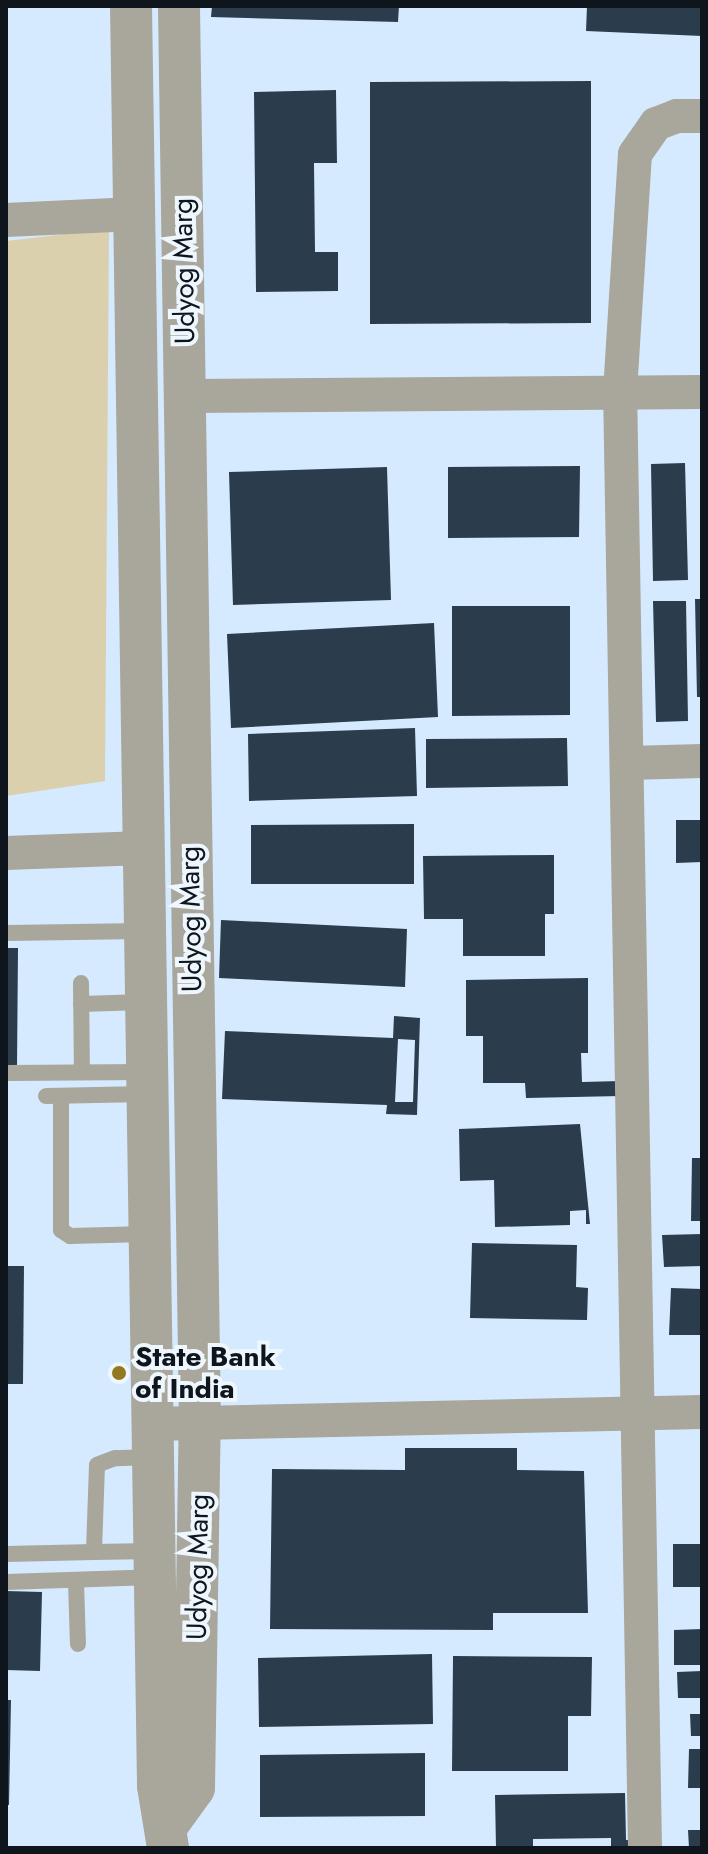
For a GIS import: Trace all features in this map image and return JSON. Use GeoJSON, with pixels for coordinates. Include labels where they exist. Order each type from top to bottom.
{"type":"FeatureCollection","features":[{"type":"Feature","properties":{"kind":"street","name":"Udyog Marg"},"geometry":{"type":"LineString","coordinates":[[131,6],[158,1786],[168,1836]]}},
{"type":"Feature","properties":{"kind":"street","name":"Udyog Marg"},"geometry":{"type":"LineString","coordinates":[[168,1836],[194,1788],[200,1423],[184,552],[187,396],[179,6]]}},
{"type":"Feature","properties":{"kind":"street"},"geometry":{"type":"LineString","coordinates":[[645,1848],[620,392],[635,154],[656,124],[677,116],[702,116]]}},
{"type":"Feature","properties":{"kind":"street"},"geometry":{"type":"LineString","coordinates":[[6,220],[135,214]]}},
{"type":"Feature","properties":{"kind":"street"},"geometry":{"type":"LineString","coordinates":[[187,396],[702,392]]}},
{"type":"Feature","properties":{"kind":"street"},"geometry":{"type":"LineString","coordinates":[[628,763],[702,761]]}},
{"type":"Feature","properties":{"kind":"street"},"geometry":{"type":"LineString","coordinates":[[6,853],[144,848]]}},
{"type":"Feature","properties":{"kind":"street"},"geometry":{"type":"LineString","coordinates":[[152,1440],[200,1423],[702,1412]]}},
{"type":"Feature","properties":{"kind":"lane"},"geometry":{"type":"LineString","coordinates":[[6,933],[146,931]]}},
{"type":"Feature","properties":{"kind":"lane"},"geometry":{"type":"LineString","coordinates":[[81,983],[82,1072]]}},
{"type":"Feature","properties":{"kind":"lane"},"geometry":{"type":"LineString","coordinates":[[81,1004],[147,1002]]}},
{"type":"Feature","properties":{"kind":"lane"},"geometry":{"type":"LineString","coordinates":[[6,1073],[82,1072],[147,1083]]}},
{"type":"Feature","properties":{"kind":"lane"},"geometry":{"type":"LineString","coordinates":[[147,1083],[54,1096],[61,1230],[70,1236],[149,1234]]}},
{"type":"Feature","properties":{"kind":"lane"},"geometry":{"type":"LineString","coordinates":[[94,1552],[97,1465],[152,1440]]}},
{"type":"Feature","properties":{"kind":"lane"},"geometry":{"type":"LineString","coordinates":[[6,1554],[94,1552],[154,1564]]}},
{"type":"Feature","properties":{"kind":"lane"},"geometry":{"type":"LineString","coordinates":[[6,1582],[76,1582],[154,1564]]}},
{"type":"Feature","properties":{"kind":"lane"},"geometry":{"type":"LineString","coordinates":[[76,1582],[78,1644]]}},
{"type":"Feature","properties":{"kind":"shaded area"},"geometry":{"type":"Polygon","coordinates":[[[109,229],[105,781],[6,796],[6,241],[109,229]]]}},
{"type":"Feature","properties":{"kind":"building"},"geometry":{"type":"Polygon","coordinates":[[[212,6],[399,6],[398,22],[211,17],[212,6]]]}},
{"type":"Feature","properties":{"kind":"building"},"geometry":{"type":"Polygon","coordinates":[[[587,6],[702,6],[702,36],[586,31],[587,6]]]}},
{"type":"Feature","properties":{"kind":"building"},"geometry":{"type":"Polygon","coordinates":[[[591,81],[591,323],[370,324],[370,82],[591,81]]]}},
{"type":"Feature","properties":{"kind":"building"},"geometry":{"type":"Polygon","coordinates":[[[336,90],[337,163],[314,163],[315,252],[338,252],[338,291],[256,292],[254,92],[336,90]]]}},
{"type":"Feature","properties":{"kind":"building"},"geometry":{"type":"Polygon","coordinates":[[[685,463],[688,580],[653,581],[651,464],[685,463]]]}},
{"type":"Feature","properties":{"kind":"building"},"geometry":{"type":"Polygon","coordinates":[[[580,466],[579,537],[448,538],[448,467],[580,466]]]}},
{"type":"Feature","properties":{"kind":"building"},"geometry":{"type":"Polygon","coordinates":[[[387,467],[391,600],[233,605],[229,472],[387,467]]]}},
{"type":"Feature","properties":{"kind":"building"},"geometry":{"type":"Polygon","coordinates":[[[695,599],[702,599],[702,697],[697,697],[695,599]]]}},
{"type":"Feature","properties":{"kind":"building"},"geometry":{"type":"Polygon","coordinates":[[[653,601],[686,601],[688,721],[656,722],[653,601]]]}},
{"type":"Feature","properties":{"kind":"building"},"geometry":{"type":"Polygon","coordinates":[[[452,606],[570,606],[570,715],[452,716],[452,606]]]}},
{"type":"Feature","properties":{"kind":"building"},"geometry":{"type":"Polygon","coordinates":[[[434,623],[438,717],[231,728],[227,634],[434,623]]]}},
{"type":"Feature","properties":{"kind":"building"},"geometry":{"type":"Polygon","coordinates":[[[415,728],[417,796],[249,801],[248,734],[415,728]]]}},
{"type":"Feature","properties":{"kind":"building"},"geometry":{"type":"Polygon","coordinates":[[[567,738],[568,786],[426,788],[426,739],[567,738]]]}},
{"type":"Feature","properties":{"kind":"building"},"geometry":{"type":"Polygon","coordinates":[[[676,820],[702,820],[702,862],[676,863],[676,820]]]}},
{"type":"Feature","properties":{"kind":"building"},"geometry":{"type":"Polygon","coordinates":[[[414,824],[414,884],[251,884],[251,825],[414,824]]]}},
{"type":"Feature","properties":{"kind":"building"},"geometry":{"type":"Polygon","coordinates":[[[554,855],[554,914],[545,914],[545,956],[463,956],[463,919],[424,919],[423,856],[554,855]]]}},
{"type":"Feature","properties":{"kind":"building"},"geometry":{"type":"Polygon","coordinates":[[[221,920],[407,929],[405,987],[219,978],[221,920]]]}},
{"type":"Feature","properties":{"kind":"building"},"geometry":{"type":"Polygon","coordinates":[[[6,948],[18,948],[17,1068],[6,1068],[6,948]]]}},
{"type":"Feature","properties":{"kind":"building"},"geometry":{"type":"Polygon","coordinates":[[[588,978],[588,1053],[581,1053],[582,1082],[621,1081],[621,1096],[526,1098],[525,1083],[483,1083],[483,1036],[466,1036],[466,980],[588,978]]]}},
{"type":"Feature","properties":{"kind":"building"},"geometry":{"type":"Polygon","coordinates":[[[394,1016],[420,1018],[417,1115],[386,1114],[387,1105],[222,1099],[225,1031],[393,1038],[394,1016]],[[398,1039],[395,1102],[413,1102],[415,1040],[398,1039]]]}},
{"type":"Feature","properties":{"kind":"building"},"geometry":{"type":"Polygon","coordinates":[[[580,1124],[590,1224],[586,1224],[586,1210],[570,1211],[570,1225],[495,1227],[494,1180],[460,1181],[459,1129],[580,1124]]]}},
{"type":"Feature","properties":{"kind":"building"},"geometry":{"type":"Polygon","coordinates":[[[692,1158],[702,1158],[702,1221],[691,1221],[692,1158]]]}},
{"type":"Feature","properties":{"kind":"building"},"geometry":{"type":"Polygon","coordinates":[[[702,1234],[702,1266],[664,1267],[662,1235],[702,1234]]]}},
{"type":"Feature","properties":{"kind":"building"},"geometry":{"type":"Polygon","coordinates":[[[472,1243],[577,1245],[576,1287],[588,1288],[587,1320],[470,1318],[472,1243]]]}},
{"type":"Feature","properties":{"kind":"building"},"geometry":{"type":"Polygon","coordinates":[[[6,1266],[24,1266],[23,1384],[6,1384],[6,1266]]]}},
{"type":"Feature","properties":{"kind":"building"},"geometry":{"type":"Polygon","coordinates":[[[671,1288],[702,1289],[702,1335],[669,1335],[671,1288]]]}},
{"type":"Feature","properties":{"kind":"building"},"geometry":{"type":"Polygon","coordinates":[[[405,1448],[517,1448],[517,1470],[584,1471],[588,1613],[493,1613],[493,1630],[270,1629],[272,1469],[405,1470],[405,1448]]]}},
{"type":"Feature","properties":{"kind":"building"},"geometry":{"type":"Polygon","coordinates":[[[673,1544],[702,1544],[702,1587],[673,1587],[673,1544]]]}},
{"type":"Feature","properties":{"kind":"building"},"geometry":{"type":"Polygon","coordinates":[[[6,1591],[42,1592],[40,1671],[6,1670],[6,1591]]]}},
{"type":"Feature","properties":{"kind":"building"},"geometry":{"type":"Polygon","coordinates":[[[702,1629],[702,1665],[674,1665],[674,1630],[702,1629]]]}},
{"type":"Feature","properties":{"kind":"building"},"geometry":{"type":"Polygon","coordinates":[[[432,1654],[433,1724],[259,1727],[258,1658],[432,1654]]]}},
{"type":"Feature","properties":{"kind":"building"},"geometry":{"type":"Polygon","coordinates":[[[453,1656],[592,1657],[591,1716],[568,1716],[568,1771],[452,1771],[453,1656]]]}},
{"type":"Feature","properties":{"kind":"building"},"geometry":{"type":"Polygon","coordinates":[[[702,1671],[702,1698],[678,1698],[677,1672],[702,1671]]]}},
{"type":"Feature","properties":{"kind":"building"},"geometry":{"type":"Polygon","coordinates":[[[6,1700],[11,1700],[9,1805],[6,1805],[6,1700]]]}},
{"type":"Feature","properties":{"kind":"building"},"geometry":{"type":"Polygon","coordinates":[[[690,1714],[702,1714],[702,1736],[691,1736],[690,1714]]]}},
{"type":"Feature","properties":{"kind":"building"},"geometry":{"type":"Polygon","coordinates":[[[689,1749],[702,1749],[702,1788],[688,1788],[689,1749]]]}},
{"type":"Feature","properties":{"kind":"building"},"geometry":{"type":"Polygon","coordinates":[[[425,1753],[425,1816],[260,1817],[260,1755],[425,1753]]]}},
{"type":"Feature","properties":{"kind":"building"},"geometry":{"type":"Polygon","coordinates":[[[625,1793],[626,1840],[642,1839],[642,1848],[611,1848],[611,1838],[533,1839],[533,1848],[496,1848],[495,1795],[625,1793]]]}},
{"type":"Feature","properties":{"kind":"building"},"geometry":{"type":"Polygon","coordinates":[[[688,1830],[702,1830],[702,1848],[689,1848],[688,1830]]]}},
{"type":"Feature","properties":{"kind":"place","name":"State Bank of India"},"geometry":{"type":"Point","coordinates":[119,1373]}}]}
